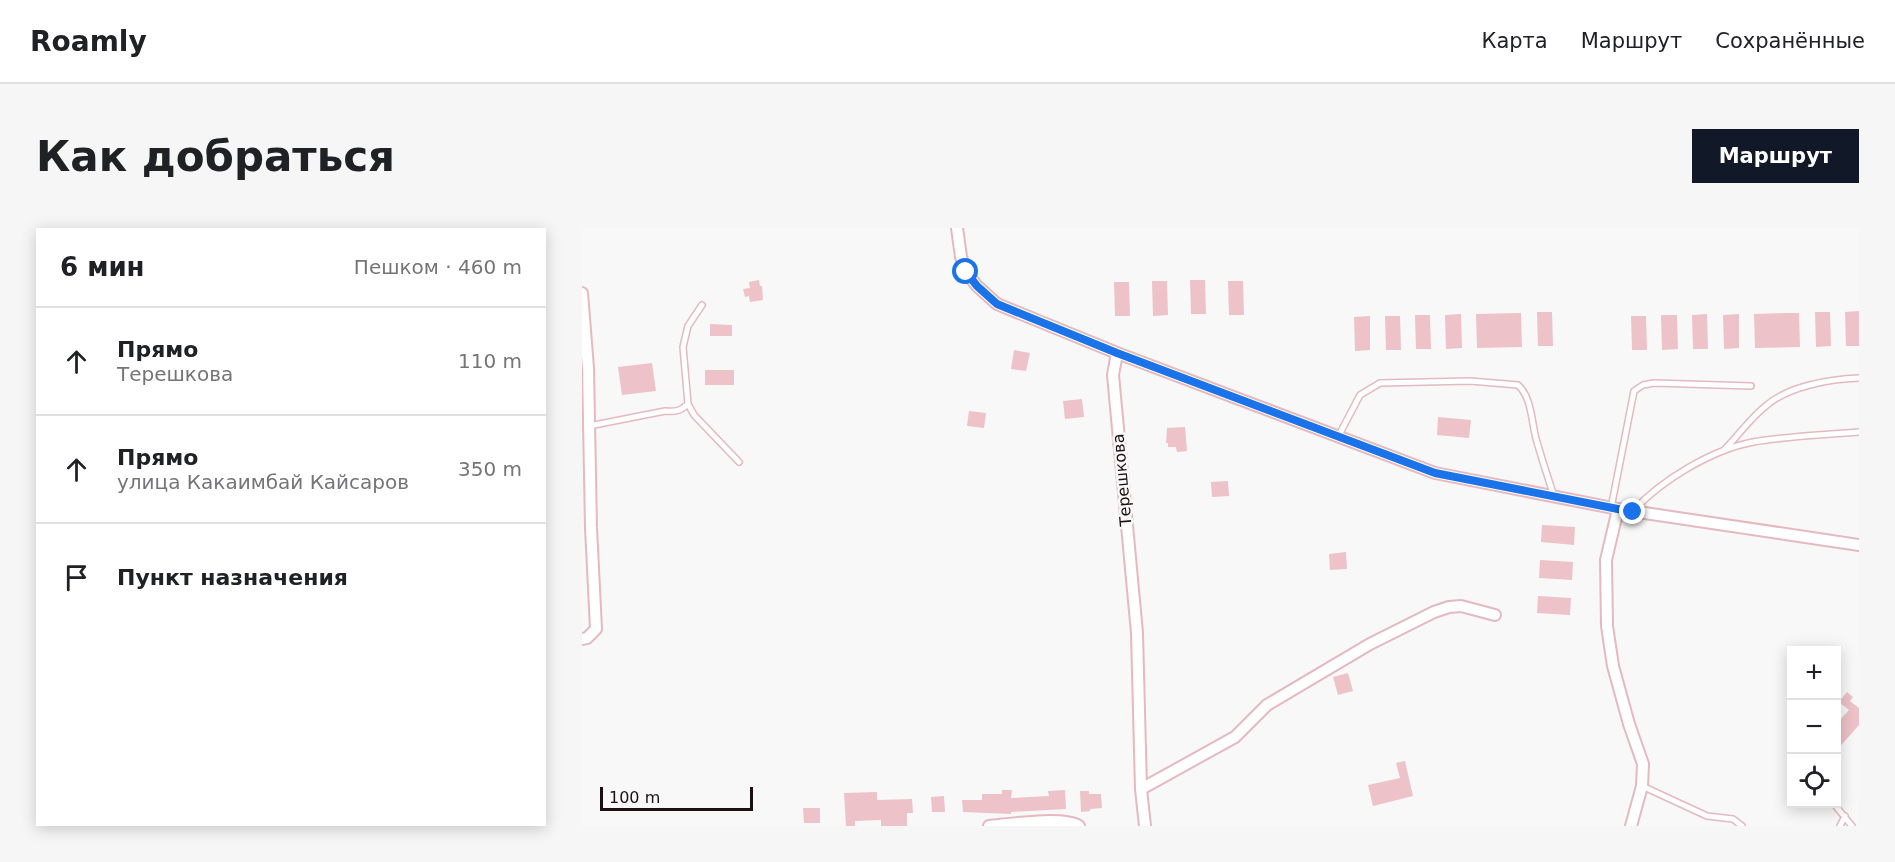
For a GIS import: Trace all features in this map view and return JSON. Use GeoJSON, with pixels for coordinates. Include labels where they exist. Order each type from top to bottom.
{"type":"FeatureCollection","features":[{"type":"Feature","properties":{"kind":"street"},"geometry":{"type":"LineString","coordinates":[[957,228],[961,257],[966,272],[977,286],[997,304],[1117,353],[1435,473],[1615,509],[1859,545]]}},
{"type":"Feature","properties":{"kind":"street"},"geometry":{"type":"LineString","coordinates":[[582,294],[588,368],[596,629],[587,638],[582,639]]}},
{"type":"Feature","properties":{"kind":"street","name":"Терешкова"},"geometry":{"type":"LineString","coordinates":[[1117,353],[1113,375],[1137,633],[1141,789],[1145,826]]}},
{"type":"Feature","properties":{"kind":"street"},"geometry":{"type":"LineString","coordinates":[[1615,509],[1606,560],[1607,626],[1613,666],[1643,765],[1642,786],[1631,826]]}},
{"type":"Feature","properties":{"kind":"street"},"geometry":{"type":"LineString","coordinates":[[1141,789],[1235,737],[1268,705],[1381,639],[1449,607],[1461,606],[1495,615]]}},
{"type":"Feature","properties":{"kind":"street"},"geometry":{"type":"LineString","coordinates":[[989,826],[1046,821],[1074,823],[1079,826]]}},
{"type":"Feature","properties":{"kind":"lane"},"geometry":{"type":"LineString","coordinates":[[702,305],[688,326],[683,347],[688,404],[694,415],[739,462]]}},
{"type":"Feature","properties":{"kind":"lane"},"geometry":{"type":"LineString","coordinates":[[1724,451],[1768,404],[1784,395],[1835,378],[1859,378]]}},
{"type":"Feature","properties":{"kind":"lane"},"geometry":{"type":"LineString","coordinates":[[1338,438],[1360,395],[1380,383],[1470,381],[1518,385],[1527,399],[1536,440],[1555,498]]}},
{"type":"Feature","properties":{"kind":"lane"},"geometry":{"type":"LineString","coordinates":[[1615,509],[1636,388],[1654,383],[1751,386]]}},
{"type":"Feature","properties":{"kind":"lane"},"geometry":{"type":"LineString","coordinates":[[589,426],[665,411],[675,412],[688,404]]}},
{"type":"Feature","properties":{"kind":"lane"},"geometry":{"type":"LineString","coordinates":[[1633,512],[1652,492],[1693,466],[1724,451],[1751,442],[1859,432]]}},
{"type":"Feature","properties":{"kind":"lane"},"geometry":{"type":"LineString","coordinates":[[1642,786],[1707,816],[1733,819],[1742,826]]}},
{"type":"Feature","properties":{"kind":"lane"},"geometry":{"type":"LineString","coordinates":[[1838,808],[1852,826]]}},
{"type":"Feature","properties":{"kind":"lane"},"geometry":{"type":"LineString","coordinates":[[1840,826],[1845,816]]}},
{"type":"Feature","properties":{"kind":"building"},"geometry":{"type":"Polygon","coordinates":[[[759,280],[763,300],[750,302],[749,296],[745,297],[743,289],[750,288],[749,282],[759,280]]]}},
{"type":"Feature","properties":{"kind":"building"},"geometry":{"type":"Polygon","coordinates":[[[1190,280],[1205,280],[1206,314],[1191,314],[1190,280]]]}},
{"type":"Feature","properties":{"kind":"building"},"geometry":{"type":"Polygon","coordinates":[[[1152,281],[1167,281],[1168,315],[1153,316],[1152,281]]]}},
{"type":"Feature","properties":{"kind":"building"},"geometry":{"type":"Polygon","coordinates":[[[1228,281],[1243,281],[1244,315],[1229,315],[1228,281]]]}},
{"type":"Feature","properties":{"kind":"building"},"geometry":{"type":"Polygon","coordinates":[[[1114,282],[1129,282],[1130,316],[1115,316],[1114,282]]]}},
{"type":"Feature","properties":{"kind":"building"},"geometry":{"type":"Polygon","coordinates":[[[1859,311],[1859,346],[1846,346],[1845,312],[1859,311]]]}},
{"type":"Feature","properties":{"kind":"building"},"geometry":{"type":"Polygon","coordinates":[[[1537,312],[1552,312],[1553,346],[1538,346],[1537,312]]]}},
{"type":"Feature","properties":{"kind":"building"},"geometry":{"type":"Polygon","coordinates":[[[1815,312],[1830,312],[1831,346],[1816,347],[1815,312]]]}},
{"type":"Feature","properties":{"kind":"building"},"geometry":{"type":"Polygon","coordinates":[[[1521,313],[1522,347],[1477,348],[1476,314],[1521,313]]]}},
{"type":"Feature","properties":{"kind":"building"},"geometry":{"type":"Polygon","coordinates":[[[1799,313],[1800,347],[1755,348],[1754,314],[1799,313]]]}},
{"type":"Feature","properties":{"kind":"building"},"geometry":{"type":"Polygon","coordinates":[[[1461,314],[1462,348],[1446,349],[1445,315],[1461,314]]]}},
{"type":"Feature","properties":{"kind":"building"},"geometry":{"type":"Polygon","coordinates":[[[1707,314],[1708,349],[1693,349],[1692,315],[1707,314]]]}},
{"type":"Feature","properties":{"kind":"building"},"geometry":{"type":"Polygon","coordinates":[[[1739,314],[1739,348],[1724,349],[1723,315],[1739,314]]]}},
{"type":"Feature","properties":{"kind":"building"},"geometry":{"type":"Polygon","coordinates":[[[1415,315],[1430,315],[1431,349],[1416,349],[1415,315]]]}},
{"type":"Feature","properties":{"kind":"building"},"geometry":{"type":"Polygon","coordinates":[[[1661,315],[1677,315],[1678,349],[1662,350],[1661,315]]]}},
{"type":"Feature","properties":{"kind":"building"},"geometry":{"type":"Polygon","coordinates":[[[1370,316],[1370,350],[1355,351],[1354,317],[1370,316]]]}},
{"type":"Feature","properties":{"kind":"building"},"geometry":{"type":"Polygon","coordinates":[[[1385,316],[1400,316],[1401,350],[1386,350],[1385,316]]]}},
{"type":"Feature","properties":{"kind":"building"},"geometry":{"type":"Polygon","coordinates":[[[1631,316],[1646,316],[1647,350],[1632,350],[1631,316]]]}},
{"type":"Feature","properties":{"kind":"building"},"geometry":{"type":"Polygon","coordinates":[[[710,324],[732,325],[732,336],[710,336],[710,324]]]}},
{"type":"Feature","properties":{"kind":"building"},"geometry":{"type":"Polygon","coordinates":[[[1014,350],[1030,353],[1026,371],[1011,369],[1014,350]]]}},
{"type":"Feature","properties":{"kind":"building"},"geometry":{"type":"Polygon","coordinates":[[[652,363],[656,391],[622,395],[618,367],[652,363]]]}},
{"type":"Feature","properties":{"kind":"building"},"geometry":{"type":"Polygon","coordinates":[[[705,370],[734,370],[734,385],[705,385],[705,370]]]}},
{"type":"Feature","properties":{"kind":"building"},"geometry":{"type":"Polygon","coordinates":[[[1082,399],[1084,417],[1065,419],[1063,401],[1082,399]]]}},
{"type":"Feature","properties":{"kind":"building"},"geometry":{"type":"Polygon","coordinates":[[[969,411],[986,413],[984,428],[967,426],[969,411]]]}},
{"type":"Feature","properties":{"kind":"building"},"geometry":{"type":"Polygon","coordinates":[[[1438,417],[1471,420],[1469,438],[1437,435],[1438,417]]]}},
{"type":"Feature","properties":{"kind":"building"},"geometry":{"type":"Polygon","coordinates":[[[1185,427],[1187,451],[1177,452],[1176,447],[1168,447],[1167,428],[1185,427]]]}},
{"type":"Feature","properties":{"kind":"building"},"geometry":{"type":"Polygon","coordinates":[[[1228,481],[1229,496],[1212,497],[1211,482],[1228,481]]]}},
{"type":"Feature","properties":{"kind":"building"},"geometry":{"type":"Polygon","coordinates":[[[1542,525],[1575,527],[1574,545],[1541,542],[1542,525]]]}},
{"type":"Feature","properties":{"kind":"building"},"geometry":{"type":"Polygon","coordinates":[[[1346,552],[1347,569],[1330,570],[1329,554],[1346,552]]]}},
{"type":"Feature","properties":{"kind":"building"},"geometry":{"type":"Polygon","coordinates":[[[1540,560],[1573,562],[1572,580],[1539,578],[1540,560]]]}},
{"type":"Feature","properties":{"kind":"building"},"geometry":{"type":"Polygon","coordinates":[[[1538,596],[1571,598],[1570,615],[1537,613],[1538,596]]]}},
{"type":"Feature","properties":{"kind":"building"},"geometry":{"type":"Polygon","coordinates":[[[1348,673],[1353,691],[1338,695],[1333,677],[1348,673]]]}},
{"type":"Feature","properties":{"kind":"building"},"geometry":{"type":"Polygon","coordinates":[[[1847,692],[1853,697],[1850,701],[1859,708],[1859,725],[1841,745],[1841,719],[1849,710],[1841,704],[1841,700],[1847,692]]]}},
{"type":"Feature","properties":{"kind":"building"},"geometry":{"type":"Polygon","coordinates":[[[1405,761],[1413,796],[1373,806],[1368,785],[1400,778],[1396,763],[1405,761]]]}},
{"type":"Feature","properties":{"kind":"building"},"geometry":{"type":"Polygon","coordinates":[[[1002,790],[1012,790],[1011,798],[1049,796],[1048,791],[1065,790],[1066,809],[1011,812],[1011,814],[963,812],[962,800],[982,800],[982,794],[1002,794],[1002,790]]]}},
{"type":"Feature","properties":{"kind":"building"},"geometry":{"type":"Polygon","coordinates":[[[1080,791],[1101,794],[1102,808],[1081,812],[1080,791]]]}},
{"type":"Feature","properties":{"kind":"building"},"geometry":{"type":"Polygon","coordinates":[[[877,792],[877,800],[912,799],[913,813],[907,813],[907,826],[881,826],[881,820],[855,821],[855,826],[846,826],[844,793],[877,792]]]}},
{"type":"Feature","properties":{"kind":"building"},"geometry":{"type":"Polygon","coordinates":[[[944,796],[945,812],[932,812],[931,797],[944,796]]]}},
{"type":"Feature","properties":{"kind":"building"},"geometry":{"type":"Polygon","coordinates":[[[803,808],[820,808],[820,823],[804,823],[803,808]]]}},
{"type":"Feature","properties":{"kind":"route"},"geometry":{"type":"LineString","coordinates":[[966,272],[977,286],[997,304],[1117,353],[1435,473],[1633,512]]}}]}
